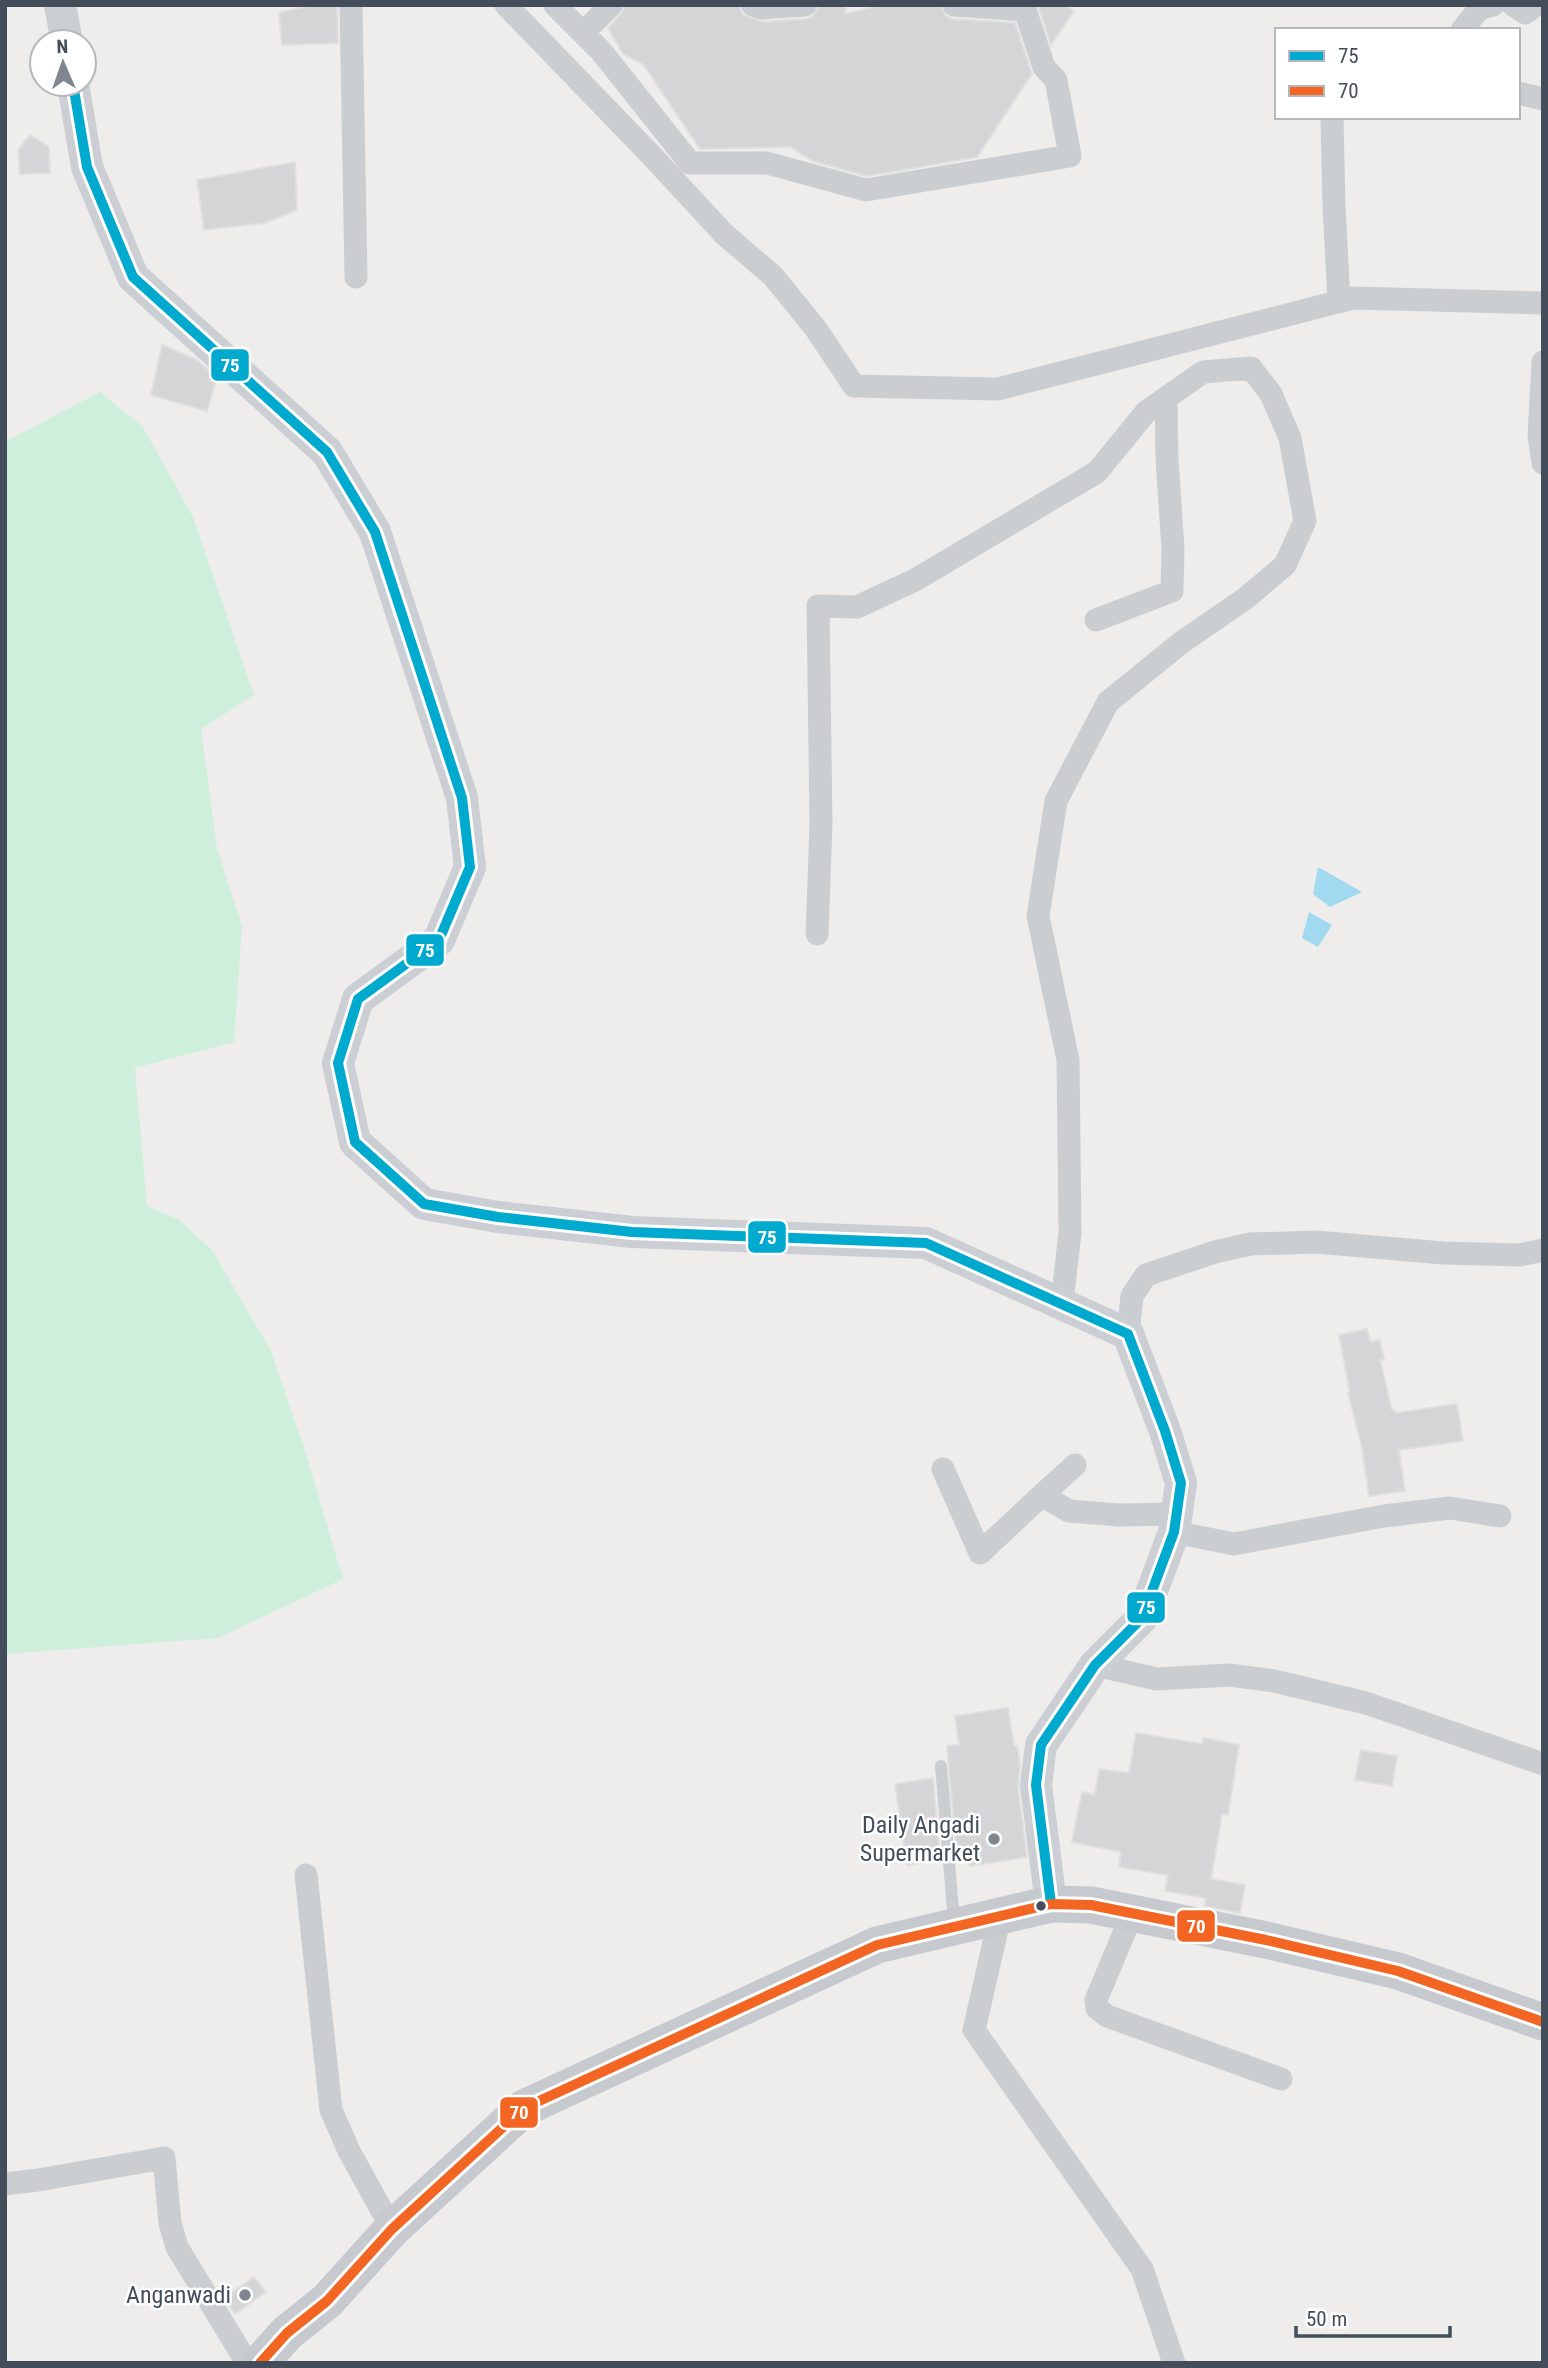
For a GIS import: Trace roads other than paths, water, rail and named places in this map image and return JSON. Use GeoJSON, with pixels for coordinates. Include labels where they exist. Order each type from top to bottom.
{"type":"FeatureCollection","features":[{"type":"Feature","properties":{"kind":"main road"},"geometry":{"type":"LineString","coordinates":[[260,2363],[287,2333],[327,2301],[392,2229],[524,2108],[877,1945],[1052,1904],[1091,1905],[1266,1940],[1398,1971],[1543,2022]]}},
{"type":"Feature","properties":{"kind":"street"},"geometry":{"type":"LineString","coordinates":[[60,5],[64,28]]}},
{"type":"Feature","properties":{"kind":"street"},"geometry":{"type":"LineString","coordinates":[[351,5],[356,276]]}},
{"type":"Feature","properties":{"kind":"street"},"geometry":{"type":"LineString","coordinates":[[506,5],[724,234],[773,276],[816,329],[854,386],[998,389],[1353,298],[1543,303]]}},
{"type":"Feature","properties":{"kind":"street"},"geometry":{"type":"LineString","coordinates":[[555,5],[601,51],[690,163],[767,163],[866,190],[1070,156],[1056,80],[1044,67],[1025,10],[954,5]]}},
{"type":"Feature","properties":{"kind":"street"},"geometry":{"type":"LineString","coordinates":[[583,33],[611,5]]}},
{"type":"Feature","properties":{"kind":"street"},"geometry":{"type":"LineString","coordinates":[[753,5],[762,8],[805,5]]}},
{"type":"Feature","properties":{"kind":"street"},"geometry":{"type":"LineString","coordinates":[[1464,28],[1479,9],[1493,5]]}},
{"type":"Feature","properties":{"kind":"street"},"geometry":{"type":"LineString","coordinates":[[1513,5],[1525,13],[1536,5]]}},
{"type":"Feature","properties":{"kind":"street"},"geometry":{"type":"LineString","coordinates":[[1520,93],[1543,99]]}},
{"type":"Feature","properties":{"kind":"street"},"geometry":{"type":"LineString","coordinates":[[76,98],[87,167],[133,277],[327,452],[375,532],[462,798],[470,867],[439,940],[358,999],[338,1063],[355,1142],[424,1204],[499,1217],[632,1233],[926,1242],[1128,1334]]}},
{"type":"Feature","properties":{"kind":"street"},"geometry":{"type":"LineString","coordinates":[[1332,119],[1339,302]]}},
{"type":"Feature","properties":{"kind":"street"},"geometry":{"type":"LineString","coordinates":[[1543,362],[1539,436],[1543,463]]}},
{"type":"Feature","properties":{"kind":"street"},"geometry":{"type":"LineString","coordinates":[[817,934],[821,824],[818,606],[858,607],[915,580],[1097,472],[1146,412],[1203,372],[1251,368],[1271,394],[1290,438],[1305,522],[1285,565],[1246,598],[1182,642],[1108,702],[1056,801],[1038,916],[1068,1060],[1070,1232],[1062,1303]]}},
{"type":"Feature","properties":{"kind":"street"},"geometry":{"type":"LineString","coordinates":[[1096,620],[1172,591],[1167,398]]}},
{"type":"Feature","properties":{"kind":"street"},"geometry":{"type":"LineString","coordinates":[[1052,1904],[1036,1785],[1041,1745],[1095,1665],[1142,1618],[1175,1523],[1181,1483],[1165,1431],[1128,1334],[1132,1296],[1146,1275],[1250,1244],[1316,1242],[1468,1254],[1520,1255],[1543,1250]]}},
{"type":"Feature","properties":{"kind":"street"},"geometry":{"type":"LineString","coordinates":[[943,1469],[980,1553],[1074,1465]]}},
{"type":"Feature","properties":{"kind":"street"},"geometry":{"type":"LineString","coordinates":[[1042,1495],[1069,1511],[1175,1523],[1234,1545],[1384,1516],[1450,1508],[1500,1516]]}},
{"type":"Feature","properties":{"kind":"street"},"geometry":{"type":"LineString","coordinates":[[1095,1665],[1157,1679],[1230,1675],[1274,1681],[1366,1703],[1543,1764]]}},
{"type":"Feature","properties":{"kind":"street"},"geometry":{"type":"LineString","coordinates":[[306,1875],[331,2110],[349,2151],[392,2229]]}},
{"type":"Feature","properties":{"kind":"street"},"geometry":{"type":"LineString","coordinates":[[1132,1914],[1096,2000],[1097,2008],[1107,2017],[1281,2079]]}},
{"type":"Feature","properties":{"kind":"street"},"geometry":{"type":"LineString","coordinates":[[1000,1916],[974,2030],[1142,2269],[1174,2363]]}},
{"type":"Feature","properties":{"kind":"street"},"geometry":{"type":"LineString","coordinates":[[5,2184],[164,2158],[170,2223],[177,2247],[247,2363]]}},
{"type":"Feature","properties":{"kind":"lane"},"geometry":{"type":"LineString","coordinates":[[941,1766],[954,1927]]}},
{"type":"Feature","properties":{"kind":"water"},"geometry":{"type":"Polygon","coordinates":[[[1318,867],[1362,892],[1330,907],[1313,894],[1318,867]]]}},
{"type":"Feature","properties":{"kind":"water"},"geometry":{"type":"Polygon","coordinates":[[[1309,912],[1332,925],[1318,947],[1302,938],[1309,912]]]}},
{"type":"Feature","properties":{"kind":"place","name":"Daily Angadi Supermarket"},"geometry":{"type":"Point","coordinates":[994,1839]}},
{"type":"Feature","properties":{"kind":"place","name":"Anganwadi"},"geometry":{"type":"Point","coordinates":[245,2295]}}]}
